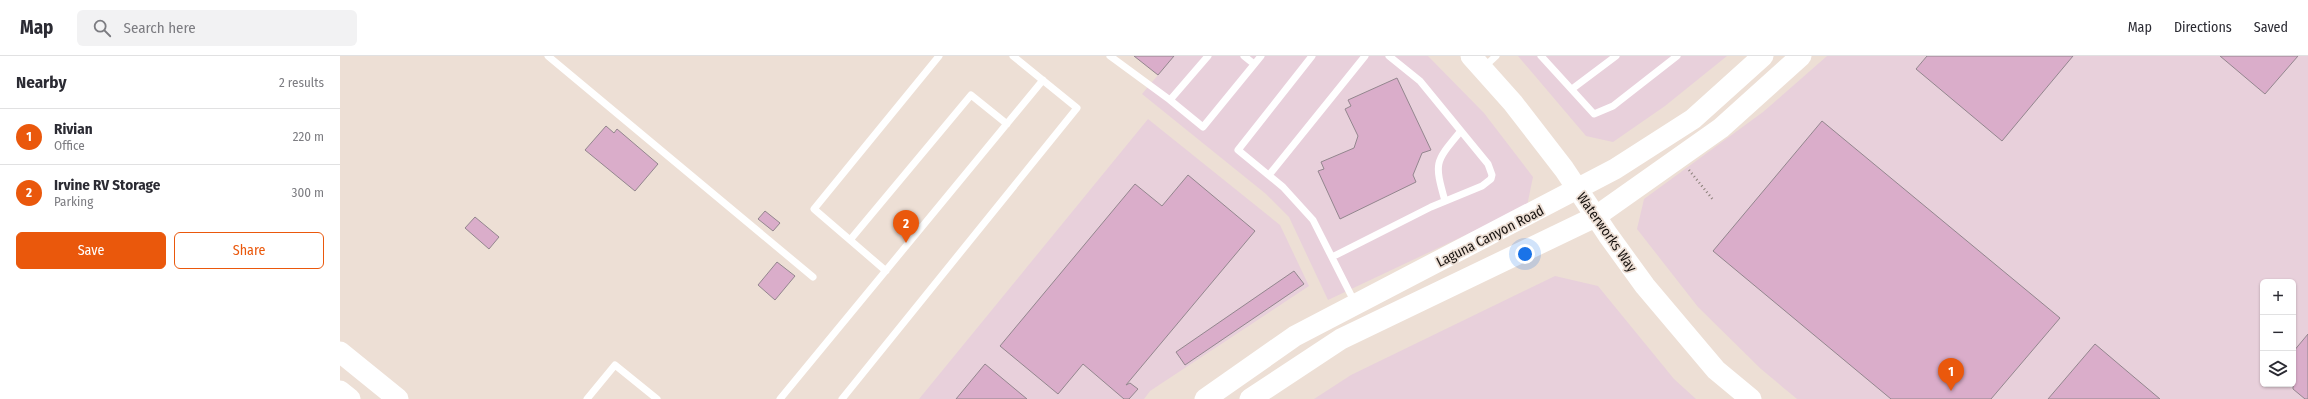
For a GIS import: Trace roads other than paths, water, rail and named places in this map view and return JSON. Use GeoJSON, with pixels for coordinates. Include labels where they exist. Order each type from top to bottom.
{"type":"FeatureCollection","features":[{"type":"Feature","properties":{"kind":"main road","name":"Laguna Canyon Road"},"geometry":{"type":"LineString","coordinates":[[1205,399],[1295,336],[1578,191],[1615,170],[1693,119],[1763,56]]}},
{"type":"Feature","properties":{"kind":"main road","name":"Laguna Canyon Road"},"geometry":{"type":"LineString","coordinates":[[1250,399],[1341,340],[1595,217],[1721,128],[1801,56]]}},
{"type":"Feature","properties":{"kind":"main road","name":"Waterworks Way"},"geometry":{"type":"LineString","coordinates":[[1483,60],[1564,169],[1595,217],[1645,286],[1716,370],[1751,399]]}},
{"type":"Feature","properties":{"kind":"main road"},"geometry":{"type":"LineString","coordinates":[[340,352],[398,399]]}},
{"type":"Feature","properties":{"kind":"main road"},"geometry":{"type":"LineString","coordinates":[[340,391],[350,399]]}},
{"type":"Feature","properties":{"kind":"lane"},"geometry":{"type":"LineString","coordinates":[[548,56],[814,277]]}},
{"type":"Feature","properties":{"kind":"lane"},"geometry":{"type":"LineString","coordinates":[[886,271],[814,209],[939,56]]}},
{"type":"Feature","properties":{"kind":"lane"},"geometry":{"type":"LineString","coordinates":[[842,399],[1077,108],[1013,56]]}},
{"type":"Feature","properties":{"kind":"lane"},"geometry":{"type":"LineString","coordinates":[[1110,56],[1170,100],[1203,127],[1261,56]]}},
{"type":"Feature","properties":{"kind":"lane"},"geometry":{"type":"LineString","coordinates":[[1170,100],[1208,56]]}},
{"type":"Feature","properties":{"kind":"lane"},"geometry":{"type":"LineString","coordinates":[[1244,56],[1254,64]]}},
{"type":"Feature","properties":{"kind":"lane"},"geometry":{"type":"LineString","coordinates":[[1312,56],[1238,150],[1283,187],[1313,220],[1356,305]]}},
{"type":"Feature","properties":{"kind":"lane"},"geometry":{"type":"LineString","coordinates":[[1269,175],[1365,56]]}},
{"type":"Feature","properties":{"kind":"lane"},"geometry":{"type":"LineString","coordinates":[[1332,257],[1445,201],[1482,186],[1489,181],[1492,175],[1488,164],[1460,132],[1420,81],[1389,56]]}},
{"type":"Feature","properties":{"kind":"lane"},"geometry":{"type":"LineString","coordinates":[[1542,56],[1594,114],[1613,106],[1677,56]]}},
{"type":"Feature","properties":{"kind":"lane"},"geometry":{"type":"LineString","coordinates":[[1572,89],[1616,56]]}},
{"type":"Feature","properties":{"kind":"lane"},"geometry":{"type":"LineString","coordinates":[[780,399],[1043,80]]}},
{"type":"Feature","properties":{"kind":"lane"},"geometry":{"type":"LineString","coordinates":[[850,240],[971,95],[1007,124]]}},
{"type":"Feature","properties":{"kind":"lane"},"geometry":{"type":"LineString","coordinates":[[1445,201],[1437,171],[1440,156],[1460,132]]}},
{"type":"Feature","properties":{"kind":"lane"},"geometry":{"type":"LineString","coordinates":[[589,398],[615,365],[656,399]]}},
{"type":"Feature","properties":{"kind":"place","name":"Irvine RV Storage"},"geometry":{"type":"Point","coordinates":[906,243]}},
{"type":"Feature","properties":{"kind":"place","name":"Rivian"},"geometry":{"type":"Point","coordinates":[1951,391]}}]}
